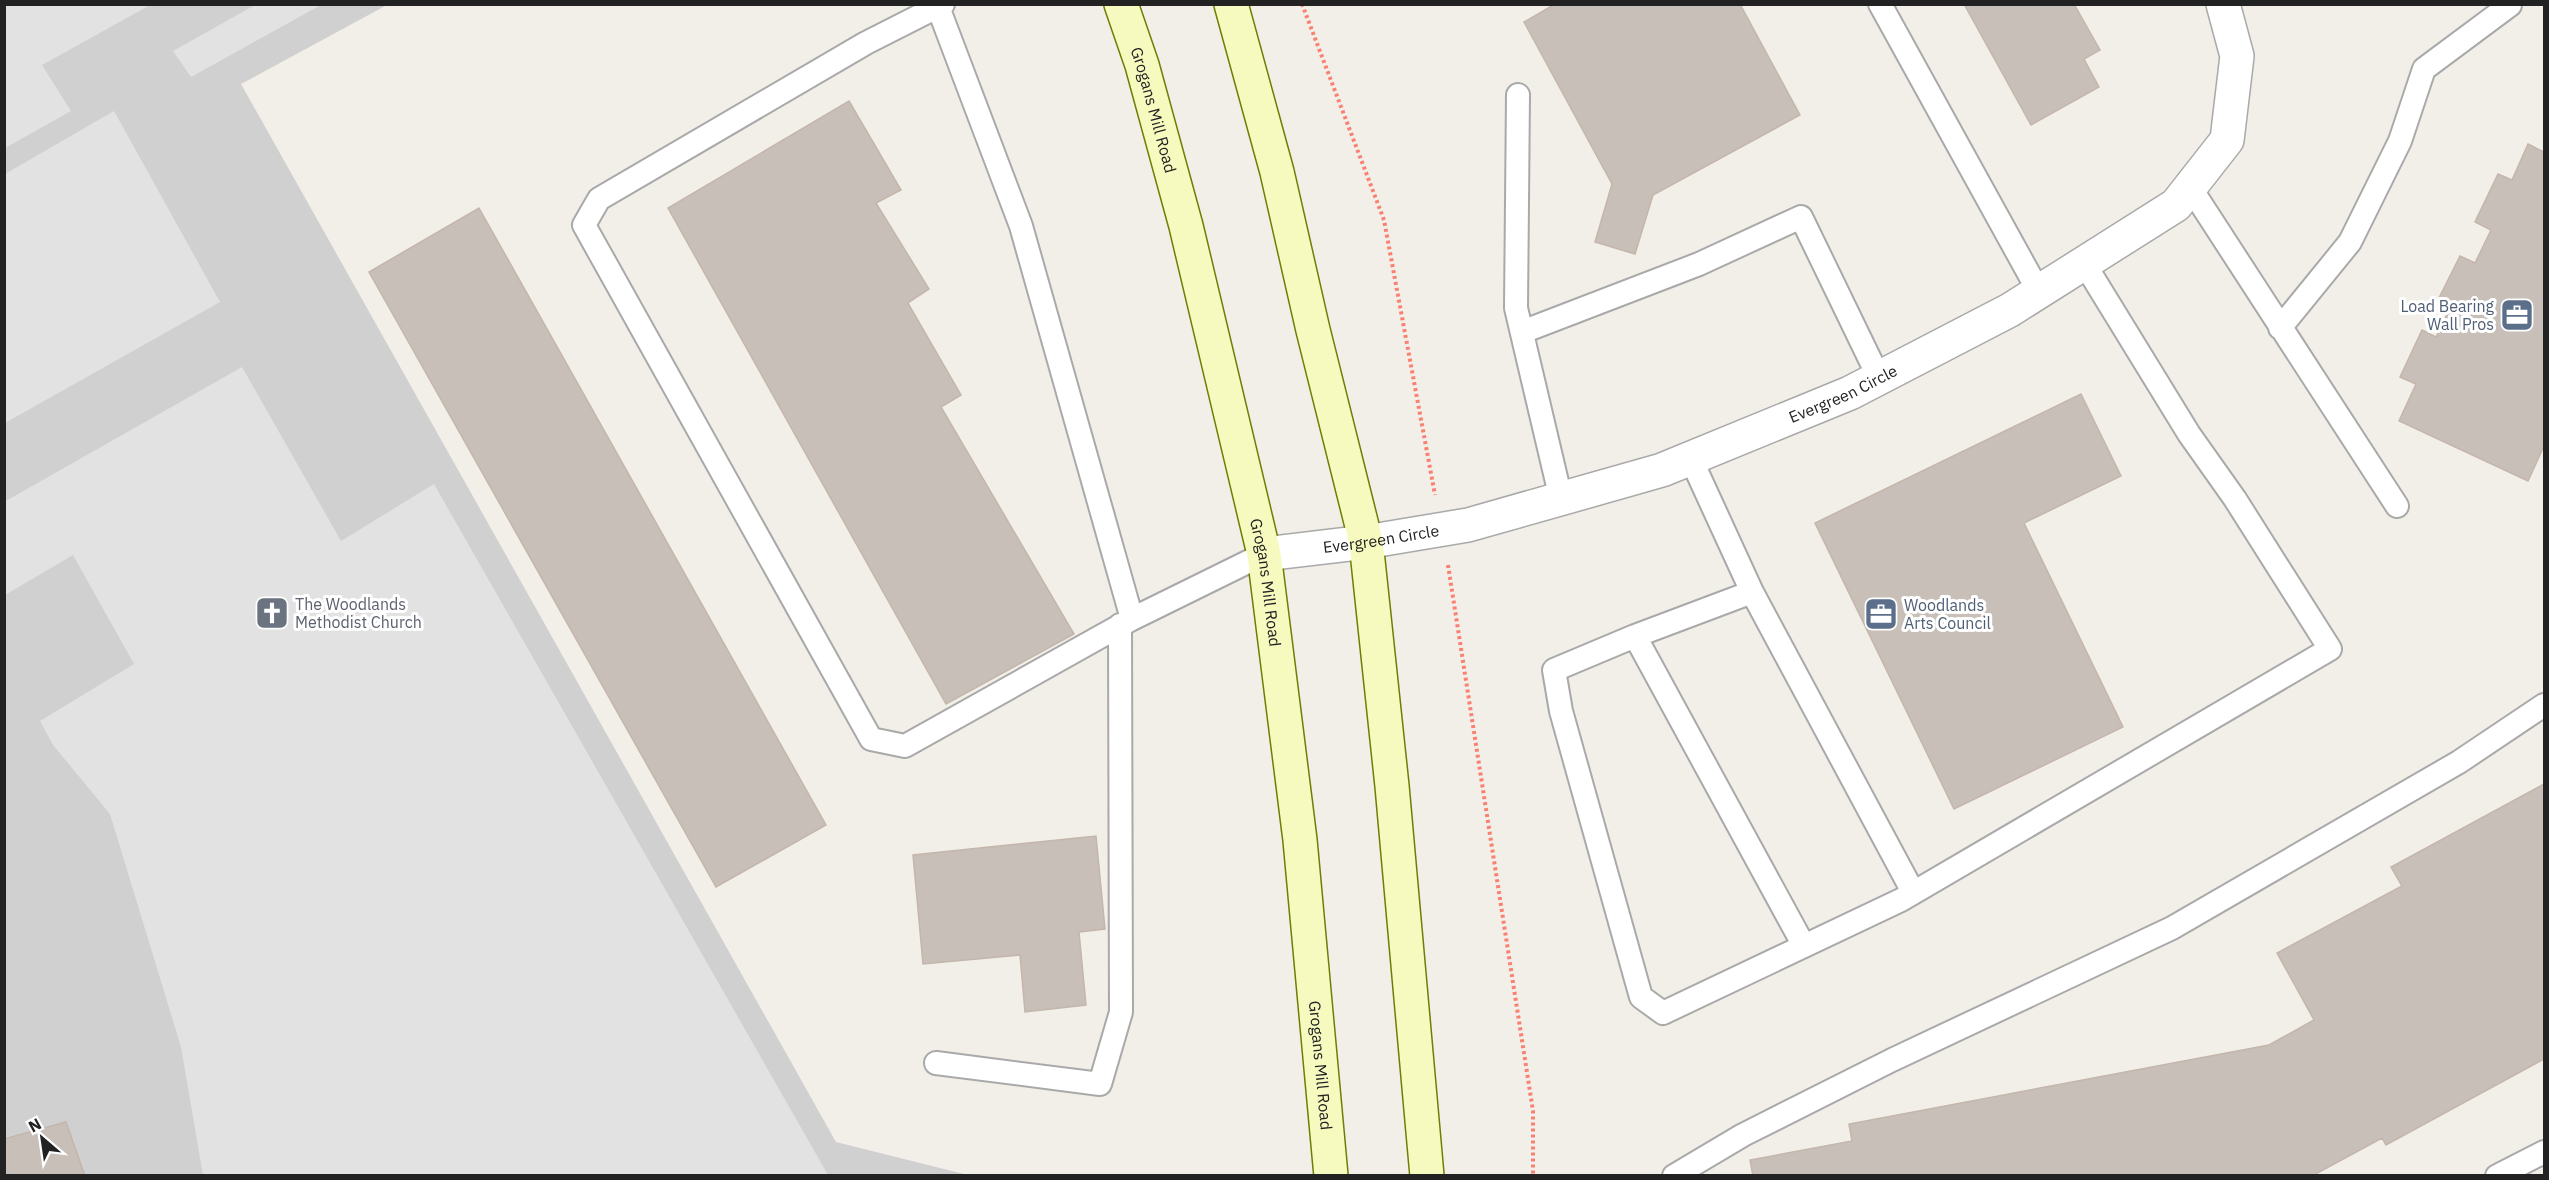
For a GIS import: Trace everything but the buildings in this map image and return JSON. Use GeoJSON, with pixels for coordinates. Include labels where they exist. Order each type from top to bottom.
{"type":"FeatureCollection","features":[{"type":"Feature","properties":{"kind":"main road","name":"Grogans Mill Road"},"geometry":{"type":"LineString","coordinates":[[1121,4],[1143,65],[1183,214],[1264,554],[1300,840],[1331,1176]]}},
{"type":"Feature","properties":{"kind":"main road"},"geometry":{"type":"LineString","coordinates":[[1231,4],[1277,171],[1366,542],[1392,786],[1427,1176]]}},
{"type":"Feature","properties":{"kind":"street","name":"Evergreen Circle"},"geometry":{"type":"LineString","coordinates":[[1264,554],[1366,542],[1468,525],[1662,470],[1850,393],[2010,310],[2176,205],[2227,140],[2236,56],[2223,4]]}},
{"type":"Feature","properties":{"kind":"lane"},"geometry":{"type":"LineString","coordinates":[[1880,4],[2038,292]]}},
{"type":"Feature","properties":{"kind":"lane"},"geometry":{"type":"LineString","coordinates":[[2280,328],[2350,242],[2400,141],[2424,69],[2510,4]]}},
{"type":"Feature","properties":{"kind":"lane"},"geometry":{"type":"LineString","coordinates":[[936,1063],[1100,1084],[1121,1012],[1126,622],[1021,226],[941,6],[866,43],[599,199],[585,225],[871,739],[905,746],[1126,622],[1264,554]]}},
{"type":"Feature","properties":{"kind":"lane"},"geometry":{"type":"LineString","coordinates":[[1518,96],[1516,308],[1561,499]]}},
{"type":"Feature","properties":{"kind":"lane"},"geometry":{"type":"LineString","coordinates":[[2190,187],[2397,506]]}},
{"type":"Feature","properties":{"kind":"lane"},"geometry":{"type":"LineString","coordinates":[[1522,332],[1699,264],[1800,217],[1879,378]]}},
{"type":"Feature","properties":{"kind":"lane"},"geometry":{"type":"LineString","coordinates":[[1752,592],[1635,636],[1554,670],[1562,711],[1641,997],[1664,1013],[1913,892],[2330,649],[2235,499],[2189,434],[2084,263]]}},
{"type":"Feature","properties":{"kind":"lane"},"geometry":{"type":"LineString","coordinates":[[1691,459],[1752,592],[1913,892]]}},
{"type":"Feature","properties":{"kind":"lane"},"geometry":{"type":"LineString","coordinates":[[1635,636],[1804,946]]}},
{"type":"Feature","properties":{"kind":"lane"},"geometry":{"type":"LineString","coordinates":[[1674,1176],[1743,1135],[1892,1060],[2172,928],[2459,762],[2544,705]]}},
{"type":"Feature","properties":{"kind":"lane"},"geometry":{"type":"LineString","coordinates":[[2497,1176],[2544,1152]]}},
{"type":"Feature","properties":{"kind":"path"},"geometry":{"type":"LineString","coordinates":[[1302,4],[1384,220],[1442,529],[1533,1111],[1533,1176]]}},
{"type":"Feature","properties":{"kind":"shaded area"},"geometry":{"type":"Polygon","coordinates":[[[5,4],[150,5],[42,65],[71,111],[5,148],[5,4]]]}},
{"type":"Feature","properties":{"kind":"shaded area"},"geometry":{"type":"Polygon","coordinates":[[[257,4],[321,5],[191,77],[173,51],[257,4]]]}},
{"type":"Feature","properties":{"kind":"shaded area","name":"The Woodlands Methodist Church"},"geometry":{"type":"Polygon","coordinates":[[[5,5],[387,5],[241,84],[836,1142],[968,1175],[5,1176],[5,5]]]}},
{"type":"Feature","properties":{"kind":"shaded area"},"geometry":{"type":"Polygon","coordinates":[[[114,111],[220,302],[5,423],[5,174],[114,111]]]}},
{"type":"Feature","properties":{"kind":"shaded area"},"geometry":{"type":"Polygon","coordinates":[[[242,367],[341,541],[434,484],[828,1175],[203,1175],[181,1047],[110,814],[53,745],[40,721],[134,664],[73,555],[5,595],[4,502],[242,367]]]}},
{"type":"Feature","properties":{"kind":"place","name":"Load Bearing Wall Pros"},"geometry":{"type":"Point","coordinates":[2517,315]}},
{"type":"Feature","properties":{"kind":"place","name":"The Woodlands Methodist Church"},"geometry":{"type":"Point","coordinates":[272,613]}},
{"type":"Feature","properties":{"kind":"place","name":"Woodlands Arts Council"},"geometry":{"type":"Point","coordinates":[1881,614]}}]}
